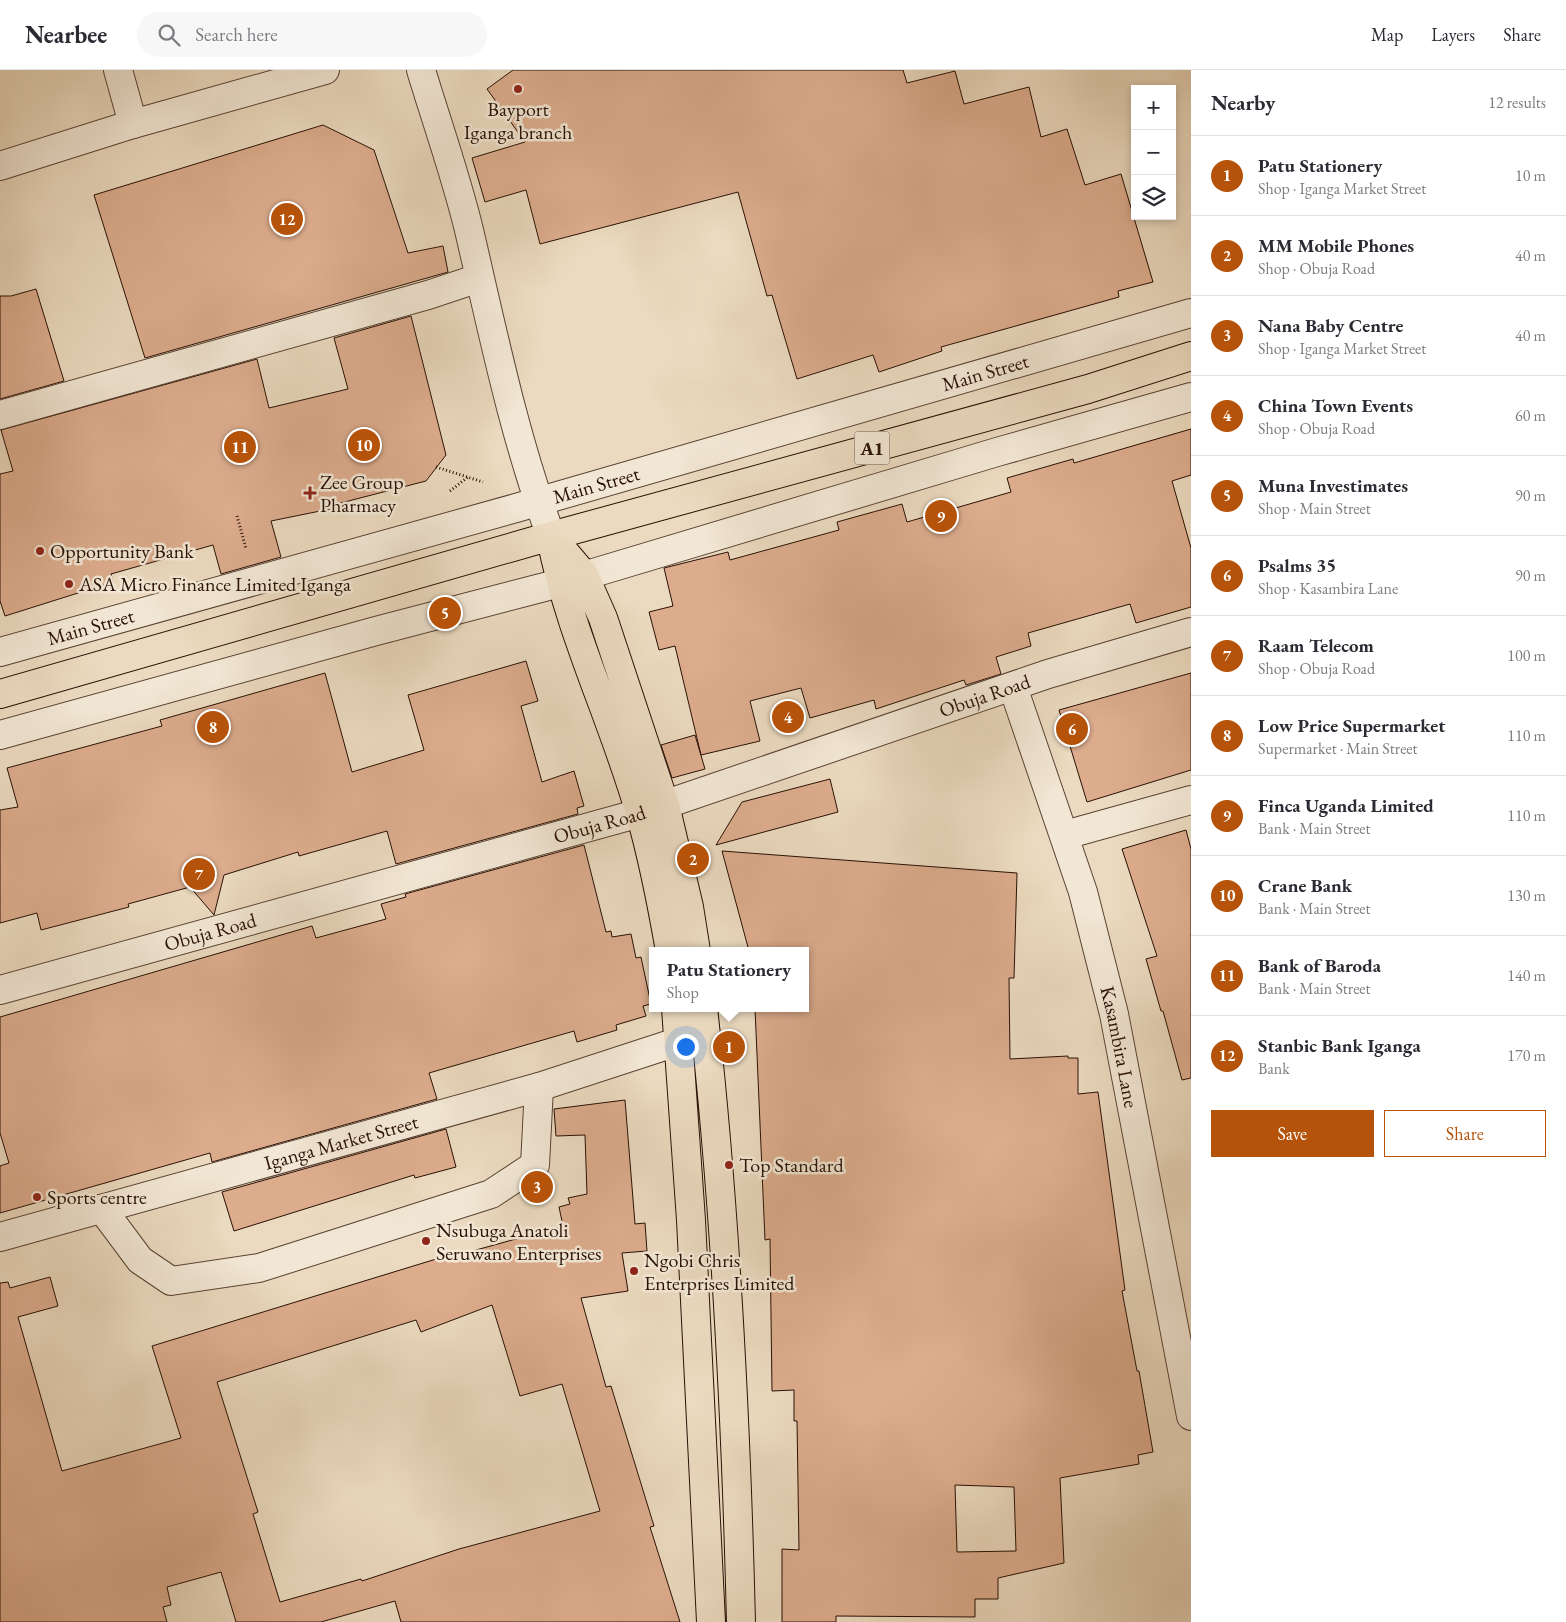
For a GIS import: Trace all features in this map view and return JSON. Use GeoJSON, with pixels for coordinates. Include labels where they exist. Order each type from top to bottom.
{"type":"FeatureCollection","features":[{"type":"Feature","properties":{"kind":"main road","name":"Main Street"},"geometry":{"type":"LineString","coordinates":[[0,694],[551,536],[1088,389],[1191,356]]}},
{"type":"Feature","properties":{"kind":"main road"},"geometry":{"type":"LineString","coordinates":[[551,536],[572,579],[640,813],[669,947]]}},
{"type":"Feature","properties":{"kind":"main road"},"geometry":{"type":"LineString","coordinates":[[572,579],[603,618],[665,804],[689,906],[695,947]]}},
{"type":"Feature","properties":{"kind":"main road"},"geometry":{"type":"LineString","coordinates":[[676,1012],[691,1220],[710,1622]]}},
{"type":"Feature","properties":{"kind":"main road"},"geometry":{"type":"LineString","coordinates":[[703,1012],[721,1206],[733,1394],[741,1622]]}},
{"type":"Feature","properties":{"kind":"street"},"geometry":{"type":"LineString","coordinates":[[118,70],[133,124]]}},
{"type":"Feature","properties":{"kind":"street"},"geometry":{"type":"LineString","coordinates":[[0,166],[133,124],[325,70]]}},
{"type":"Feature","properties":{"kind":"street"},"geometry":{"type":"LineString","coordinates":[[422,70],[468,227],[501,371],[538,502],[551,536]]}},
{"type":"Feature","properties":{"kind":"street"},"geometry":{"type":"LineString","coordinates":[[0,415],[428,295],[479,278]]}},
{"type":"Feature","properties":{"kind":"street","name":"Main Street"},"geometry":{"type":"LineString","coordinates":[[0,652],[538,502],[1191,313]]}},
{"type":"Feature","properties":{"kind":"street"},"geometry":{"type":"LineString","coordinates":[[0,735],[572,579],[978,458],[1191,397]]}},
{"type":"Feature","properties":{"kind":"street","name":"Obuja Road"},"geometry":{"type":"LineString","coordinates":[[0,990],[640,813],[1013,687],[1191,632]]}},
{"type":"Feature","properties":{"kind":"street","name":"Kasambira Lane"},"geometry":{"type":"LineString","coordinates":[[1013,687],[1083,892],[1114,1014],[1191,1416]]}},
{"type":"Feature","properties":{"kind":"street"},"geometry":{"type":"LineString","coordinates":[[1065,835],[1191,800]]}},
{"type":"Feature","properties":{"kind":"street","name":"Iganga Market Street"},"geometry":{"type":"LineString","coordinates":[[0,1237],[539,1087],[680,1041]]}},
{"type":"Feature","properties":{"kind":"street"},"geometry":{"type":"LineString","coordinates":[[102,1209],[140,1260],[171,1281],[259,1268],[491,1194],[535,1165],[539,1087]]}},
{"type":"Feature","properties":{"kind":"path"},"geometry":{"type":"LineString","coordinates":[[237,516],[246,549]]}},
{"type":"Feature","properties":{"kind":"building"},"geometry":{"type":"Polygon","coordinates":[[[513,70],[903,70],[907,83],[955,71],[964,104],[1029,87],[1041,137],[1067,129],[1085,185],[1121,174],[1131,208],[1131,220],[1135,220],[1153,282],[1118,291],[1119,297],[941,347],[942,351],[879,372],[873,355],[797,379],[772,295],[767,296],[738,192],[540,244],[526,190],[485,202],[472,158],[525,142],[487,89],[513,70]]]}},
{"type":"Feature","properties":{"kind":"building"},"geometry":{"type":"Polygon","coordinates":[[[323,125],[374,150],[408,253],[443,246],[448,272],[145,358],[94,195],[323,125]]]}},
{"type":"Feature","properties":{"kind":"building"},"geometry":{"type":"Polygon","coordinates":[[[36,289],[64,381],[0,399],[0,296],[11,296],[36,289]]]}},
{"type":"Feature","properties":{"kind":"building"},"geometry":{"type":"Polygon","coordinates":[[[411,316],[446,455],[426,481],[329,506],[330,509],[271,521],[281,557],[221,574],[213,545],[111,574],[113,582],[5,616],[0,601],[0,474],[13,471],[1,430],[257,359],[269,408],[348,389],[334,338],[411,316]]]}},
{"type":"Feature","properties":{"kind":"building"},"geometry":{"type":"Polygon","coordinates":[[[1191,429],[1191,475],[1172,481],[1191,548],[1191,607],[1136,623],[1130,604],[1028,633],[1031,646],[996,657],[1001,674],[966,685],[964,680],[876,709],[874,700],[810,718],[801,688],[750,701],[760,741],[701,755],[675,646],[659,650],[649,612],[673,606],[664,568],[728,552],[730,560],[839,530],[837,522],[902,504],[907,522],[1011,492],[1007,478],[1073,459],[1074,463],[1191,429]]]}},
{"type":"Feature","properties":{"kind":"building"},"geometry":{"type":"Polygon","coordinates":[[[526,661],[538,701],[521,706],[542,782],[574,771],[584,806],[577,808],[578,814],[396,864],[387,831],[299,856],[298,852],[224,875],[214,915],[190,887],[128,904],[129,907],[41,930],[37,913],[0,923],[0,810],[18,807],[7,768],[162,726],[160,720],[325,673],[352,772],[424,750],[408,695],[526,661]]]}},
{"type":"Feature","properties":{"kind":"building"},"geometry":{"type":"Polygon","coordinates":[[[1191,673],[1191,770],[1087,802],[1059,710],[1191,673]]]}},
{"type":"Feature","properties":{"kind":"building"},"geometry":{"type":"Polygon","coordinates":[[[695,735],[705,769],[672,778],[661,745],[695,735]]]}},
{"type":"Feature","properties":{"kind":"building"},"geometry":{"type":"Polygon","coordinates":[[[830,779],[838,812],[716,845],[742,802],[830,779]]]}},
{"type":"Feature","properties":{"kind":"building"},"geometry":{"type":"Polygon","coordinates":[[[1186,830],[1191,849],[1191,1078],[1182,1080],[1146,959],[1157,956],[1122,849],[1186,830]]]}},
{"type":"Feature","properties":{"kind":"building"},"geometry":{"type":"Polygon","coordinates":[[[584,845],[606,932],[611,931],[612,937],[631,934],[636,958],[641,957],[649,995],[649,1004],[643,1006],[646,1016],[616,1025],[617,1030],[577,1042],[574,1031],[429,1073],[437,1099],[212,1162],[210,1153],[0,1213],[0,1166],[9,1163],[0,1133],[0,1017],[312,926],[316,938],[386,919],[381,904],[406,897],[405,894],[584,845]]]}},
{"type":"Feature","properties":{"kind":"building"},"geometry":{"type":"Polygon","coordinates":[[[722,851],[1017,873],[1014,978],[1009,978],[1010,1059],[1068,1056],[1068,1058],[1078,1058],[1078,1094],[1098,1092],[1125,1290],[1122,1291],[1137,1371],[1139,1371],[1153,1452],[1138,1455],[1139,1464],[1060,1478],[1064,1563],[998,1578],[998,1599],[975,1599],[975,1617],[836,1616],[836,1622],[782,1622],[782,1549],[799,1550],[797,1421],[794,1421],[794,1390],[772,1391],[770,1239],[765,1240],[755,1012],[809,1012],[809,947],[748,947],[722,851]],[[955,1485],[957,1552],[1016,1551],[1014,1487],[955,1485]]]}},
{"type":"Feature","properties":{"kind":"building"},"geometry":{"type":"Polygon","coordinates":[[[625,1100],[635,1224],[645,1223],[647,1251],[622,1253],[628,1291],[581,1298],[606,1387],[611,1386],[654,1526],[650,1527],[680,1622],[401,1622],[395,1601],[321,1622],[236,1622],[221,1572],[167,1587],[171,1605],[163,1607],[167,1622],[0,1622],[0,1283],[8,1282],[10,1288],[50,1277],[58,1306],[18,1317],[62,1471],[181,1438],[152,1346],[446,1256],[447,1258],[563,1226],[559,1207],[570,1204],[568,1198],[587,1194],[585,1135],[556,1136],[554,1109],[625,1100]],[[492,1305],[421,1332],[416,1320],[217,1382],[258,1512],[253,1514],[280,1602],[361,1579],[362,1581],[459,1549],[600,1511],[562,1384],[520,1396],[492,1305]]]}},
{"type":"Feature","properties":{"kind":"building"},"geometry":{"type":"Polygon","coordinates":[[[446,1129],[456,1167],[415,1178],[414,1175],[234,1231],[222,1192],[446,1129]]]}},
{"type":"Feature","properties":{"kind":"place","name":"Bayport Iganga branch"},"geometry":{"type":"Point","coordinates":[518,89]}},
{"type":"Feature","properties":{"kind":"place","name":"Stanbic Bank Iganga"},"geometry":{"type":"Point","coordinates":[287,219]}},
{"type":"Feature","properties":{"kind":"place","name":"Crane Bank"},"geometry":{"type":"Point","coordinates":[364,445]}},
{"type":"Feature","properties":{"kind":"place","name":"Bank of Baroda"},"geometry":{"type":"Point","coordinates":[240,447]}},
{"type":"Feature","properties":{"kind":"place","name":"Zee Group Pharmacy"},"geometry":{"type":"Point","coordinates":[310,493]}},
{"type":"Feature","properties":{"kind":"place","name":"Finca Uganda Limited"},"geometry":{"type":"Point","coordinates":[941,516]}},
{"type":"Feature","properties":{"kind":"place","name":"Opportunity Bank"},"geometry":{"type":"Point","coordinates":[40,551]}},
{"type":"Feature","properties":{"kind":"place","name":"ASA Micro Finance Limited Iganga"},"geometry":{"type":"Point","coordinates":[69,584]}},
{"type":"Feature","properties":{"kind":"place","name":"Muna Investimates"},"geometry":{"type":"Point","coordinates":[445,613]}},
{"type":"Feature","properties":{"kind":"place","name":"China Town Events"},"geometry":{"type":"Point","coordinates":[788,717]}},
{"type":"Feature","properties":{"kind":"place","name":"Low Price Supermarket"},"geometry":{"type":"Point","coordinates":[213,727]}},
{"type":"Feature","properties":{"kind":"place","name":"Psalms 35"},"geometry":{"type":"Point","coordinates":[1072,729]}},
{"type":"Feature","properties":{"kind":"place","name":"MM Mobile Phones"},"geometry":{"type":"Point","coordinates":[693,859]}},
{"type":"Feature","properties":{"kind":"place","name":"Raam Telecom"},"geometry":{"type":"Point","coordinates":[199,874]}},
{"type":"Feature","properties":{"kind":"place","name":"Patu Stationery"},"geometry":{"type":"Point","coordinates":[729,1047]}},
{"type":"Feature","properties":{"kind":"place","name":"Top Standard"},"geometry":{"type":"Point","coordinates":[729,1165]}},
{"type":"Feature","properties":{"kind":"place","name":"Nana Baby Centre"},"geometry":{"type":"Point","coordinates":[537,1187]}},
{"type":"Feature","properties":{"kind":"place","name":"Sports centre"},"geometry":{"type":"Point","coordinates":[37,1197]}},
{"type":"Feature","properties":{"kind":"place","name":"Nsubuga Anatoli Seruwano Enterprises"},"geometry":{"type":"Point","coordinates":[426,1241]}},
{"type":"Feature","properties":{"kind":"place","name":"Ngobi Chris Enterprises Limited"},"geometry":{"type":"Point","coordinates":[634,1271]}}]}
